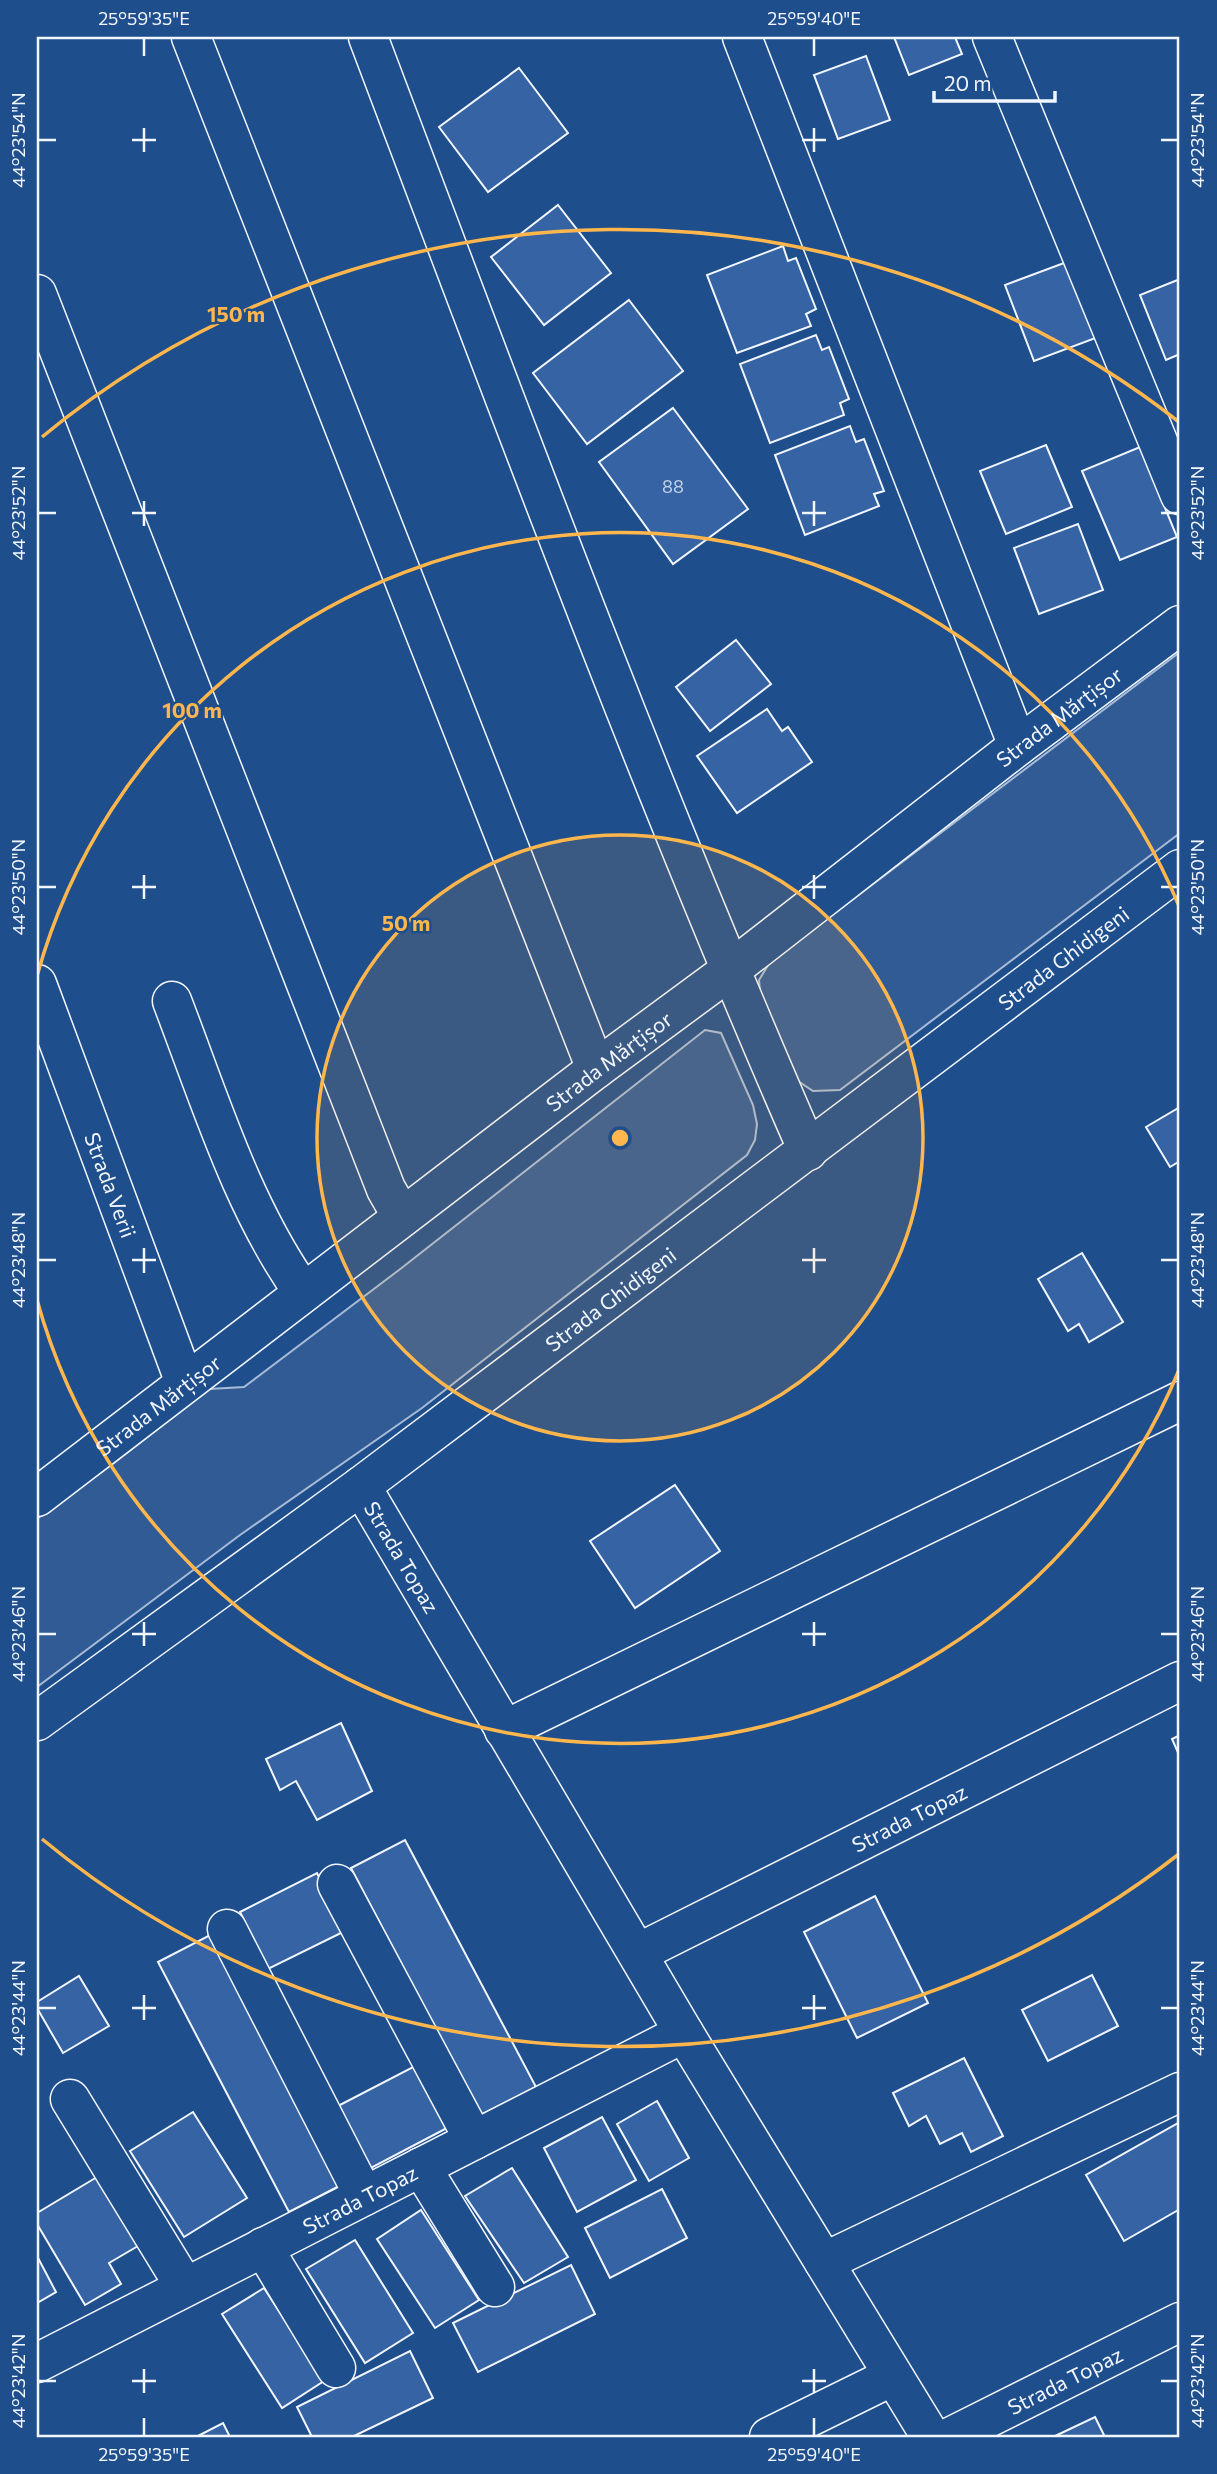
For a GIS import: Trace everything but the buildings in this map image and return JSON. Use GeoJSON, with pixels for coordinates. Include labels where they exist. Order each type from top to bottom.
{"type":"FeatureCollection","features":[{"type":"Feature","properties":{"kind":"street"},"geometry":{"type":"LineString","coordinates":[[191,37],[596,1069]]}},
{"type":"Feature","properties":{"kind":"street"},"geometry":{"type":"LineString","coordinates":[[368,37],[530,467],[729,971],[808,1151]]}},
{"type":"Feature","properties":{"kind":"street"},"geometry":{"type":"LineString","coordinates":[[742,37],[1018,746]]}},
{"type":"Feature","properties":{"kind":"street"},"geometry":{"type":"LineString","coordinates":[[992,37],[1180,495]]}},
{"type":"Feature","properties":{"kind":"street"},"geometry":{"type":"LineString","coordinates":[[37,294],[386,1189],[402,1217]]}},
{"type":"Feature","properties":{"kind":"street","name":"Strada Mărțișor"},"geometry":{"type":"LineString","coordinates":[[37,1497],[1180,625]]}},
{"type":"Feature","properties":{"kind":"street","name":"Strada Ghidigeni"},"geometry":{"type":"LineString","coordinates":[[37,1721],[361,1486],[1180,869]]}},
{"type":"Feature","properties":{"kind":"street","name":"Strada Verii"},"geometry":{"type":"LineString","coordinates":[[37,984],[186,1383]]}},
{"type":"Feature","properties":{"kind":"street"},"geometry":{"type":"LineString","coordinates":[[172,1001],[240,1178],[281,1262],[303,1293]]}},
{"type":"Feature","properties":{"kind":"street"},"geometry":{"type":"LineString","coordinates":[[504,1730],[1180,1401]]}},
{"type":"Feature","properties":{"kind":"street","name":"Strada Topaz"},"geometry":{"type":"LineString","coordinates":[[361,1486],[684,2033],[931,2437]]}},
{"type":"Feature","properties":{"kind":"street","name":"Strada Topaz"},"geometry":{"type":"LineString","coordinates":[[638,1953],[1180,1681]]}},
{"type":"Feature","properties":{"kind":"street"},"geometry":{"type":"LineString","coordinates":[[337,1884],[474,2140]]}},
{"type":"Feature","properties":{"kind":"street"},"geometry":{"type":"LineString","coordinates":[[227,1928],[364,2196]]}},
{"type":"Feature","properties":{"kind":"street","name":"Strada Topaz"},"geometry":{"type":"LineString","coordinates":[[37,2363],[684,2033]]}},
{"type":"Feature","properties":{"kind":"street"},"geometry":{"type":"LineString","coordinates":[[824,2262],[1180,2092]]}},
{"type":"Feature","properties":{"kind":"street"},"geometry":{"type":"LineString","coordinates":[[70,2099],[186,2287]]}},
{"type":"Feature","properties":{"kind":"street"},"geometry":{"type":"LineString","coordinates":[[421,2167],[495,2287]]}},
{"type":"Feature","properties":{"kind":"street"},"geometry":{"type":"LineString","coordinates":[[263,2247],[336,2368]]}},
{"type":"Feature","properties":{"kind":"street","name":"Strada Topaz"},"geometry":{"type":"LineString","coordinates":[[950,2437],[1180,2322]]}},
{"type":"Feature","properties":{"kind":"street"},"geometry":{"type":"LineString","coordinates":[[769,2437],[893,2376]]}},
{"type":"Feature","properties":{"kind":"shaded area"},"geometry":{"type":"Polygon","coordinates":[[[1180,652],[1180,833],[840,1090],[813,1091],[798,1081],[761,1001],[759,980],[770,962],[1180,652]]]}},
{"type":"Feature","properties":{"kind":"shaded area"},"geometry":{"type":"Polygon","coordinates":[[[705,1030],[721,1033],[753,1105],[757,1124],[755,1140],[747,1155],[422,1408],[240,1535],[37,1687],[37,1519],[209,1389],[244,1387],[399,1270],[705,1030]]]}}]}
